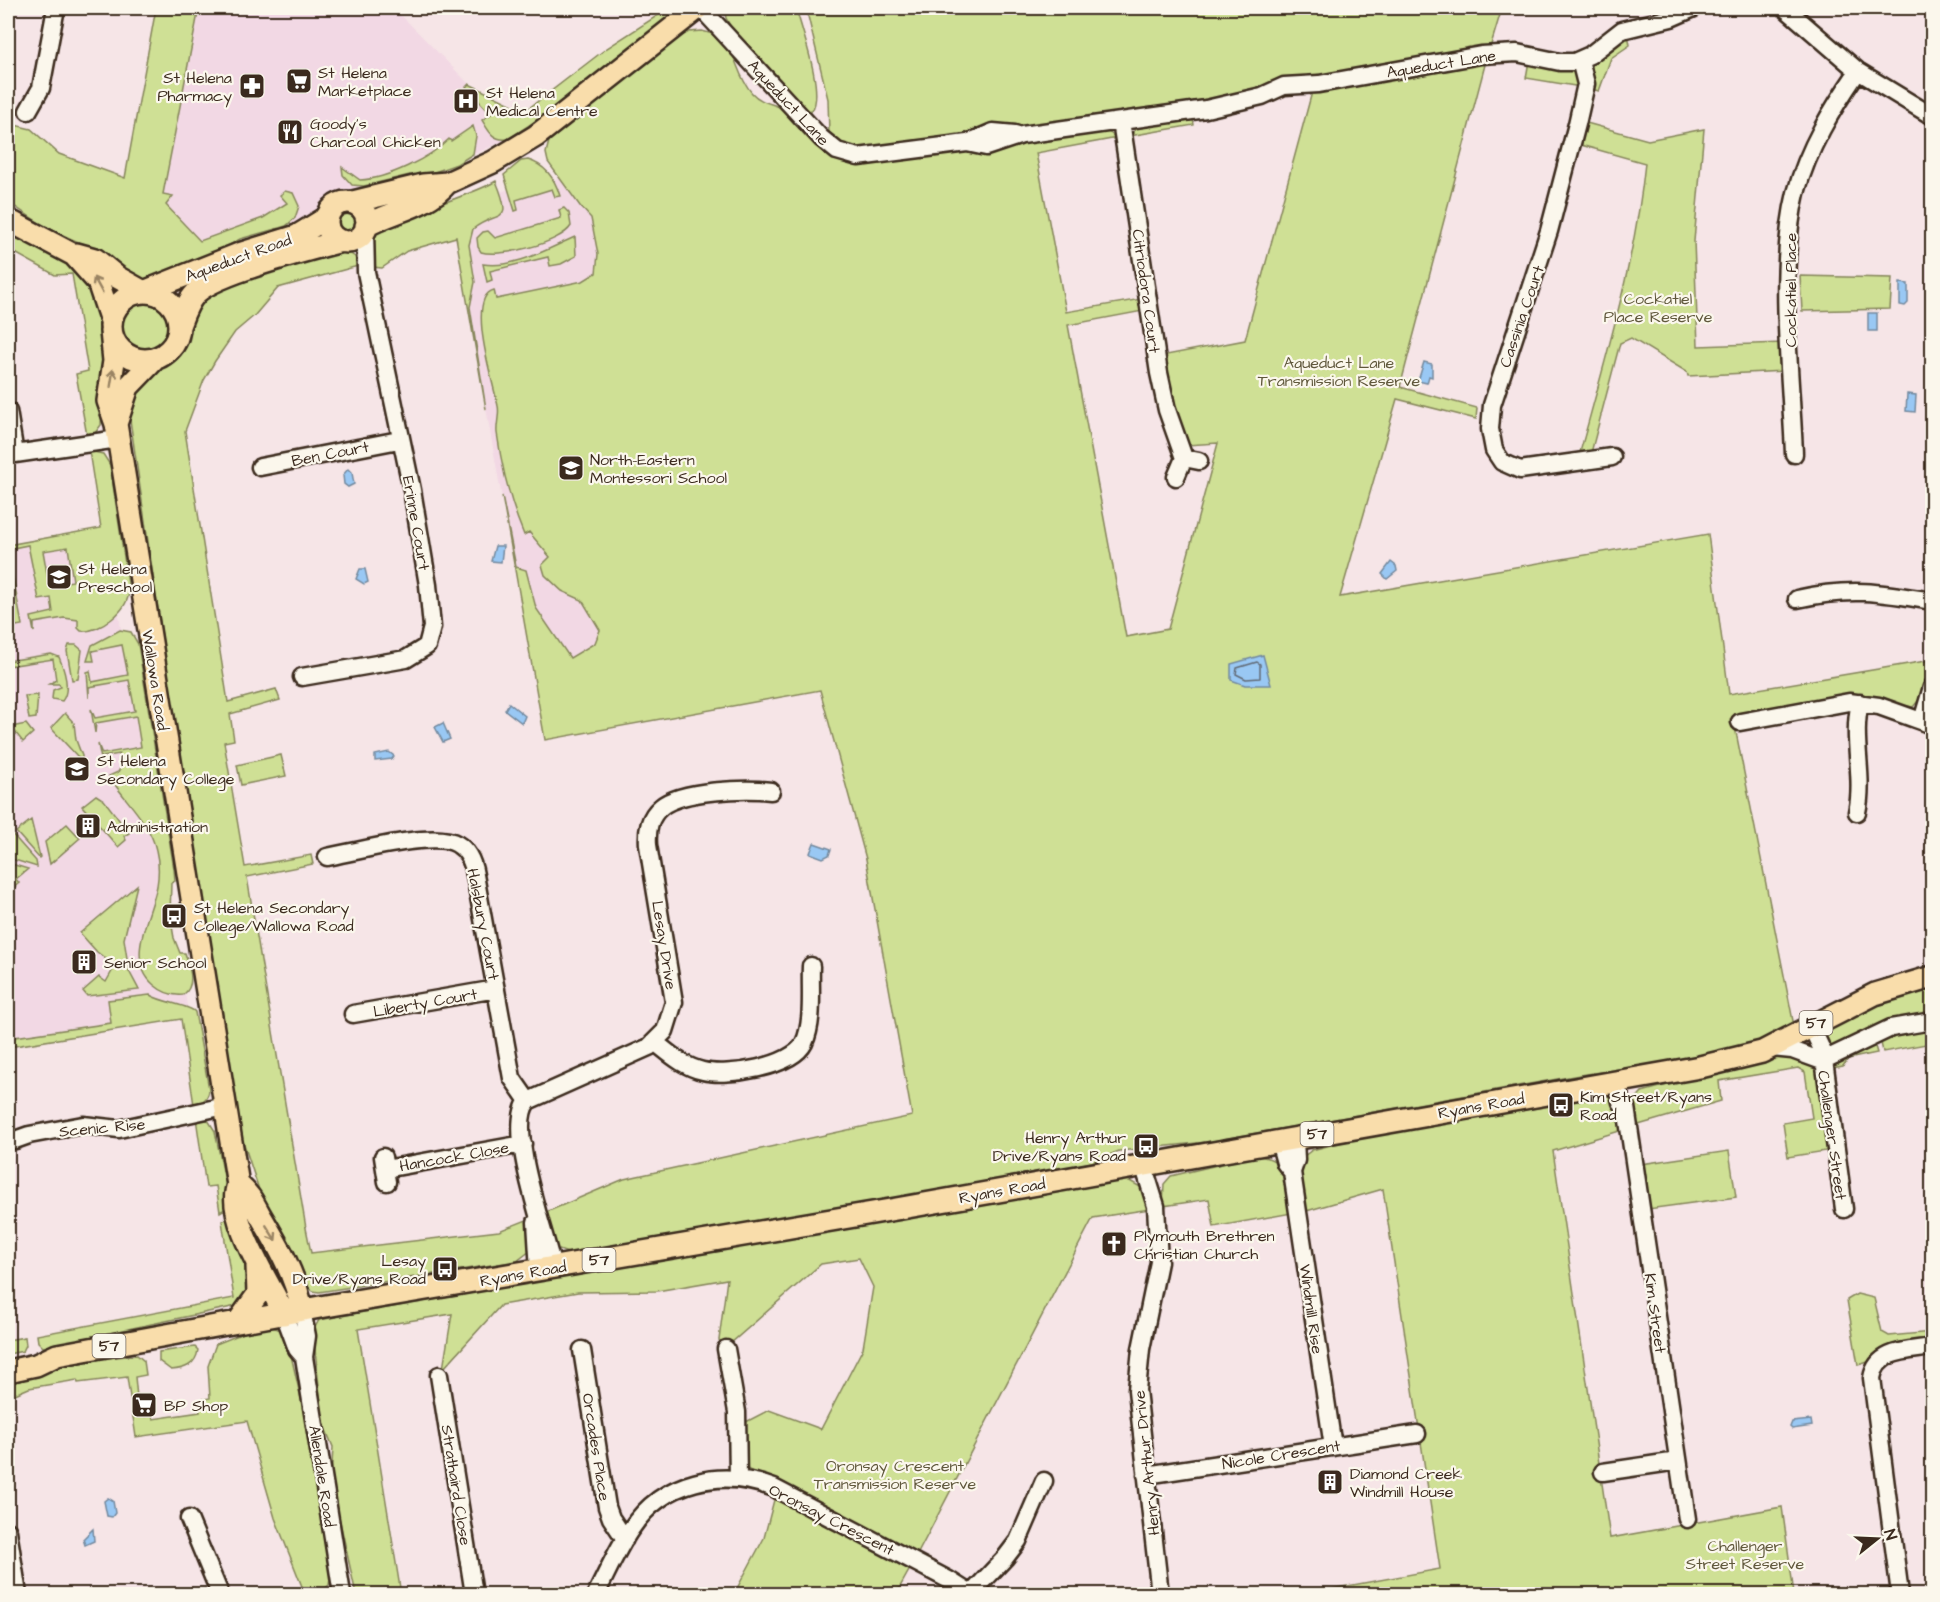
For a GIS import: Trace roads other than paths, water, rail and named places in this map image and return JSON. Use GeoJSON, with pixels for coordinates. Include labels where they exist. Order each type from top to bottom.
{"type":"FeatureCollection","features":[{"type":"Feature","properties":{"kind":"main road"},"geometry":{"type":"LineString","coordinates":[[447,183],[423,185],[335,206],[327,217],[328,229],[343,241],[357,239],[366,228],[386,215],[428,200],[447,183],[493,162],[536,136],[699,8]]}},
{"type":"Feature","properties":{"kind":"main road"},"geometry":{"type":"LineString","coordinates":[[352,202],[364,211],[366,228]]}},
{"type":"Feature","properties":{"kind":"main road","name":"Aqueduct Road"},"geometry":{"type":"LineString","coordinates":[[144,291],[239,254],[297,236],[327,217]]}},
{"type":"Feature","properties":{"kind":"main road"},"geometry":{"type":"LineString","coordinates":[[8,220],[74,255],[98,282],[115,343],[124,353],[137,359],[156,358],[171,348],[179,326],[171,304],[159,295],[144,291],[89,255],[74,255]]}},
{"type":"Feature","properties":{"kind":"main road","name":"Aqueduct Road"},"geometry":{"type":"LineString","coordinates":[[179,326],[191,299],[209,285],[273,261],[343,241]]}},
{"type":"Feature","properties":{"kind":"main road"},"geometry":{"type":"LineString","coordinates":[[111,326],[119,302],[130,294],[144,291]]}},
{"type":"Feature","properties":{"kind":"main road","name":"Wallowa Road"},"geometry":{"type":"LineString","coordinates":[[111,326],[114,361],[108,401],[117,431],[238,1185],[237,1207],[257,1266],[293,1312]]}},
{"type":"Feature","properties":{"kind":"main road","name":"Wallowa Road"},"geometry":{"type":"LineString","coordinates":[[117,431],[128,387],[156,358]]}},
{"type":"Feature","properties":{"kind":"main road","name":"Ryans Road"},"geometry":{"type":"LineString","coordinates":[[8,1371],[36,1365],[57,1355],[293,1312],[1732,1060],[1771,1048],[1875,994],[1932,977]]}},
{"type":"Feature","properties":{"kind":"main road","name":"Wallowa Road"},"geometry":{"type":"LineString","coordinates":[[238,1185],[247,1192],[282,1250],[295,1280],[293,1312]]}},
{"type":"Feature","properties":{"kind":"main road"},"geometry":{"type":"LineString","coordinates":[[238,1322],[258,1294],[257,1266]]}},
{"type":"Feature","properties":{"kind":"main road","name":"Ryans Road"},"geometry":{"type":"LineString","coordinates":[[8,1357],[34,1352],[57,1355]]}},
{"type":"Feature","properties":{"kind":"street"},"geometry":{"type":"LineString","coordinates":[[28,111],[41,88],[56,8]]}},
{"type":"Feature","properties":{"kind":"street","name":"Aqueduct Lane"},"geometry":{"type":"LineString","coordinates":[[699,8],[821,138],[837,151],[850,156],[967,143],[986,147],[1022,135],[1206,109],[1262,96],[1284,86],[1319,84],[1488,54],[1517,53],[1560,62],[1580,60]]}},
{"type":"Feature","properties":{"kind":"street"},"geometry":{"type":"LineString","coordinates":[[1580,60],[1622,30],[1671,18],[1694,8]]}},
{"type":"Feature","properties":{"kind":"street"},"geometry":{"type":"LineString","coordinates":[[1785,8],[1858,71],[1932,116]]}},
{"type":"Feature","properties":{"kind":"street","name":"Cassinia Court"},"geometry":{"type":"LineString","coordinates":[[1580,60],[1586,88],[1549,231],[1496,390],[1490,429],[1498,457],[1508,466],[1520,470],[1612,456]]}},
{"type":"Feature","properties":{"kind":"street","name":"Cockatiel Place"},"geometry":{"type":"LineString","coordinates":[[1794,454],[1787,286],[1790,223],[1796,194],[1815,141],[1858,71]]}},
{"type":"Feature","properties":{"kind":"street","name":"Citriodora Court"},"geometry":{"type":"LineString","coordinates":[[1121,121],[1159,373],[1167,410],[1192,460],[1176,477]]}},
{"type":"Feature","properties":{"kind":"street","name":"Erinne Court"},"geometry":{"type":"LineString","coordinates":[[302,677],[406,659],[422,651],[430,639],[432,609],[412,490],[399,440],[366,272],[366,228]]}},
{"type":"Feature","properties":{"kind":"street","name":"Erinne Court"},"geometry":{"type":"LineString","coordinates":[[343,241],[366,272]]}},
{"type":"Feature","properties":{"kind":"street"},"geometry":{"type":"LineString","coordinates":[[8,411],[11,454],[117,431]]}},
{"type":"Feature","properties":{"kind":"street","name":"Ben Court"},"geometry":{"type":"LineString","coordinates":[[260,467],[399,440]]}},
{"type":"Feature","properties":{"kind":"street"},"geometry":{"type":"LineString","coordinates":[[1797,599],[1829,591],[1855,590],[1932,601]]}},
{"type":"Feature","properties":{"kind":"street"},"geometry":{"type":"LineString","coordinates":[[1740,722],[1832,704],[1860,703],[1927,723],[1932,687]]}},
{"type":"Feature","properties":{"kind":"street"},"geometry":{"type":"LineString","coordinates":[[1857,812],[1860,792],[1857,718],[1860,703]]}},
{"type":"Feature","properties":{"kind":"street","name":"Lesay Drive"},"geometry":{"type":"LineString","coordinates":[[656,1043],[669,1023],[674,990],[648,845],[650,821],[660,808],[678,799],[736,788],[771,791]]}},
{"type":"Feature","properties":{"kind":"street","name":"Halsbury Court"},"geometry":{"type":"LineString","coordinates":[[327,857],[430,838],[449,840],[464,848],[473,864],[512,1078],[528,1101]]}},
{"type":"Feature","properties":{"kind":"street"},"geometry":{"type":"LineString","coordinates":[[546,1269],[544,1233],[537,1218],[520,1118],[528,1101],[656,1043],[686,1065],[713,1073],[734,1072],[787,1059],[799,1050],[807,1035],[811,965]]}},
{"type":"Feature","properties":{"kind":"street","name":"Liberty Court"},"geometry":{"type":"LineString","coordinates":[[353,1014],[496,989]]}},
{"type":"Feature","properties":{"kind":"street"},"geometry":{"type":"LineString","coordinates":[[1822,1061],[1891,1028],[1932,1021]]}},
{"type":"Feature","properties":{"kind":"street","name":"Challenger Street"},"geometry":{"type":"LineString","coordinates":[[1807,1028],[1822,1052],[1845,1209]]}},
{"type":"Feature","properties":{"kind":"street","name":"Challenger Street"},"geometry":{"type":"LineString","coordinates":[[1771,1048],[1792,1050],[1822,1061]]}},
{"type":"Feature","properties":{"kind":"street","name":"Kim Street"},"geometry":{"type":"LineString","coordinates":[[1622,1080],[1629,1101],[1626,1107],[1687,1519]]}},
{"type":"Feature","properties":{"kind":"street","name":"Scenic Rise"},"geometry":{"type":"LineString","coordinates":[[13,1141],[29,1135],[88,1125],[119,1129],[225,1106]]}},
{"type":"Feature","properties":{"kind":"street","name":"Windmill Rise"},"geometry":{"type":"LineString","coordinates":[[1287,1139],[1296,1160],[1292,1172],[1333,1447]]}},
{"type":"Feature","properties":{"kind":"street","name":"Hancock Close"},"geometry":{"type":"LineString","coordinates":[[385,1169],[523,1144]]}},
{"type":"Feature","properties":{"kind":"street","name":"Henry Arthur Drive"},"geometry":{"type":"LineString","coordinates":[[1148,1163],[1156,1183],[1153,1191],[1159,1225],[1159,1263],[1141,1349],[1137,1390],[1160,1594]]}},
{"type":"Feature","properties":{"kind":"street","name":"Allendale Road"},"geometry":{"type":"LineString","coordinates":[[293,1312],[307,1336],[304,1357],[342,1594]]}},
{"type":"Feature","properties":{"kind":"street"},"geometry":{"type":"LineString","coordinates":[[1900,1594],[1872,1389],[1873,1371],[1882,1358],[1896,1353],[1932,1347]]}},
{"type":"Feature","properties":{"kind":"street"},"geometry":{"type":"LineString","coordinates":[[726,1349],[737,1412],[738,1479]]}},
{"type":"Feature","properties":{"kind":"street","name":"Orcades Place"},"geometry":{"type":"LineString","coordinates":[[582,1350],[607,1508],[610,1518],[625,1539]]}},
{"type":"Feature","properties":{"kind":"street","name":"Strathaird Close"},"geometry":{"type":"LineString","coordinates":[[439,1375],[474,1594]]}},
{"type":"Feature","properties":{"kind":"street","name":"Nicole Crescent"},"geometry":{"type":"LineString","coordinates":[[1146,1475],[1417,1434]]}},
{"type":"Feature","properties":{"kind":"street"},"geometry":{"type":"LineString","coordinates":[[1603,1472],[1678,1461]]}},
{"type":"Feature","properties":{"kind":"street","name":"Oronsay Crescent"},"geometry":{"type":"LineString","coordinates":[[596,1594],[625,1539],[649,1508],[668,1494],[707,1479],[738,1479],[774,1488],[949,1580],[971,1594]]}},
{"type":"Feature","properties":{"kind":"street"},"geometry":{"type":"LineString","coordinates":[[971,1594],[1018,1541],[1044,1481]]}},
{"type":"Feature","properties":{"kind":"street"},"geometry":{"type":"LineString","coordinates":[[189,1519],[220,1594]]}},
{"type":"Feature","properties":{"kind":"street"},"geometry":{"type":"LineString","coordinates":[[8,1532],[18,1594]]}},
{"type":"Feature","properties":{"kind":"water"},"geometry":{"type":"Polygon","coordinates":[[[1900,283],[1908,284],[1908,303],[1905,306],[1900,305],[1900,283]]]}},
{"type":"Feature","properties":{"kind":"water"},"geometry":{"type":"Polygon","coordinates":[[[1868,313],[1877,313],[1877,331],[1868,331],[1868,313]]]}},
{"type":"Feature","properties":{"kind":"water"},"geometry":{"type":"Polygon","coordinates":[[[1424,362],[1432,364],[1432,377],[1429,376],[1427,383],[1418,381],[1424,362]]]}},
{"type":"Feature","properties":{"kind":"water"},"geometry":{"type":"Polygon","coordinates":[[[1907,394],[1916,395],[1915,412],[1906,411],[1907,394]]]}},
{"type":"Feature","properties":{"kind":"water"},"geometry":{"type":"Polygon","coordinates":[[[348,469],[352,473],[354,484],[348,487],[344,484],[343,475],[348,469]]]}},
{"type":"Feature","properties":{"kind":"water"},"geometry":{"type":"Polygon","coordinates":[[[495,546],[503,546],[501,562],[491,561],[495,546]]]}},
{"type":"Feature","properties":{"kind":"water"},"geometry":{"type":"Polygon","coordinates":[[[1391,562],[1396,566],[1397,571],[1387,579],[1382,574],[1391,562]]]}},
{"type":"Feature","properties":{"kind":"water"},"geometry":{"type":"Polygon","coordinates":[[[360,569],[365,569],[368,582],[364,584],[356,579],[360,569]]]}},
{"type":"Feature","properties":{"kind":"water"},"geometry":{"type":"Polygon","coordinates":[[[1263,655],[1271,685],[1245,685],[1231,680],[1231,664],[1263,655]]]}},
{"type":"Feature","properties":{"kind":"water"},"geometry":{"type":"Polygon","coordinates":[[[509,703],[525,716],[522,723],[505,710],[509,703]]]}},
{"type":"Feature","properties":{"kind":"water"},"geometry":{"type":"Polygon","coordinates":[[[443,723],[450,739],[443,742],[435,727],[443,723]]]}},
{"type":"Feature","properties":{"kind":"water"},"geometry":{"type":"Polygon","coordinates":[[[389,752],[394,756],[392,759],[375,761],[375,755],[389,752]]]}},
{"type":"Feature","properties":{"kind":"water"},"geometry":{"type":"Polygon","coordinates":[[[814,843],[831,849],[829,855],[823,858],[810,853],[814,843]]]}},
{"type":"Feature","properties":{"kind":"water"},"geometry":{"type":"Polygon","coordinates":[[[1811,1420],[1812,1426],[1792,1429],[1790,1427],[1792,1422],[1811,1420]]]}},
{"type":"Feature","properties":{"kind":"water"},"geometry":{"type":"Polygon","coordinates":[[[108,1498],[113,1501],[115,1513],[112,1517],[107,1516],[104,1501],[108,1498]]]}},
{"type":"Feature","properties":{"kind":"water"},"geometry":{"type":"Polygon","coordinates":[[[93,1529],[94,1541],[85,1545],[83,1539],[93,1529]]]}},
{"type":"Feature","properties":{"kind":"place","name":"St Helena Marketplace"},"geometry":{"type":"Point","coordinates":[299,81]}},
{"type":"Feature","properties":{"kind":"place","name":"St Helena Pharmacy"},"geometry":{"type":"Point","coordinates":[252,86]}},
{"type":"Feature","properties":{"kind":"place","name":"St Helena Medical Centre"},"geometry":{"type":"Point","coordinates":[466,101]}},
{"type":"Feature","properties":{"kind":"place","name":"Goody's Charcoal Chicken"},"geometry":{"type":"Point","coordinates":[290,132]}},
{"type":"Feature","properties":{"kind":"place","name":"North-Eastern Montessori School"},"geometry":{"type":"Point","coordinates":[571,468]}},
{"type":"Feature","properties":{"kind":"place","name":"St Helena Preschool"},"geometry":{"type":"Point","coordinates":[59,577]}},
{"type":"Feature","properties":{"kind":"place","name":"St Helena Secondary College"},"geometry":{"type":"Point","coordinates":[77,769]}},
{"type":"Feature","properties":{"kind":"place","name":"Administration"},"geometry":{"type":"Point","coordinates":[88,826]}},
{"type":"Feature","properties":{"kind":"place","name":"St Helena Secondary College/Wallowa Road"},"geometry":{"type":"Point","coordinates":[174,916]}},
{"type":"Feature","properties":{"kind":"place","name":"Senior School"},"geometry":{"type":"Point","coordinates":[84,962]}},
{"type":"Feature","properties":{"kind":"place","name":"Kim Street/Ryans Road"},"geometry":{"type":"Point","coordinates":[1561,1105]}},
{"type":"Feature","properties":{"kind":"place","name":"Henry Arthur Drive/Ryans Road"},"geometry":{"type":"Point","coordinates":[1146,1146]}},
{"type":"Feature","properties":{"kind":"place","name":"Plymouth Brethren Christian Church"},"geometry":{"type":"Point","coordinates":[1114,1244]}},
{"type":"Feature","properties":{"kind":"place","name":"Lesay Drive/Ryans Road"},"geometry":{"type":"Point","coordinates":[445,1269]}},
{"type":"Feature","properties":{"kind":"place","name":"BP Shop"},"geometry":{"type":"Point","coordinates":[144,1405]}},
{"type":"Feature","properties":{"kind":"place","name":"Diamond Creek Windmill House"},"geometry":{"type":"Point","coordinates":[1330,1482]}},
{"type":"Feature","properties":{"kind":"park label","name":"Cockatiel Place Reserve"},"geometry":{"type":"Point","coordinates":[1658,307]}},
{"type":"Feature","properties":{"kind":"park label","name":"Aqueduct Lane Transmission Reserve"},"geometry":{"type":"Point","coordinates":[1339,371]}},
{"type":"Feature","properties":{"kind":"park label","name":"Oronsay Crescent Transmission Reserve"},"geometry":{"type":"Point","coordinates":[895,1474]}},
{"type":"Feature","properties":{"kind":"park label","name":"Challenger Street Reserve"},"geometry":{"type":"Point","coordinates":[1745,1554]}}]}
